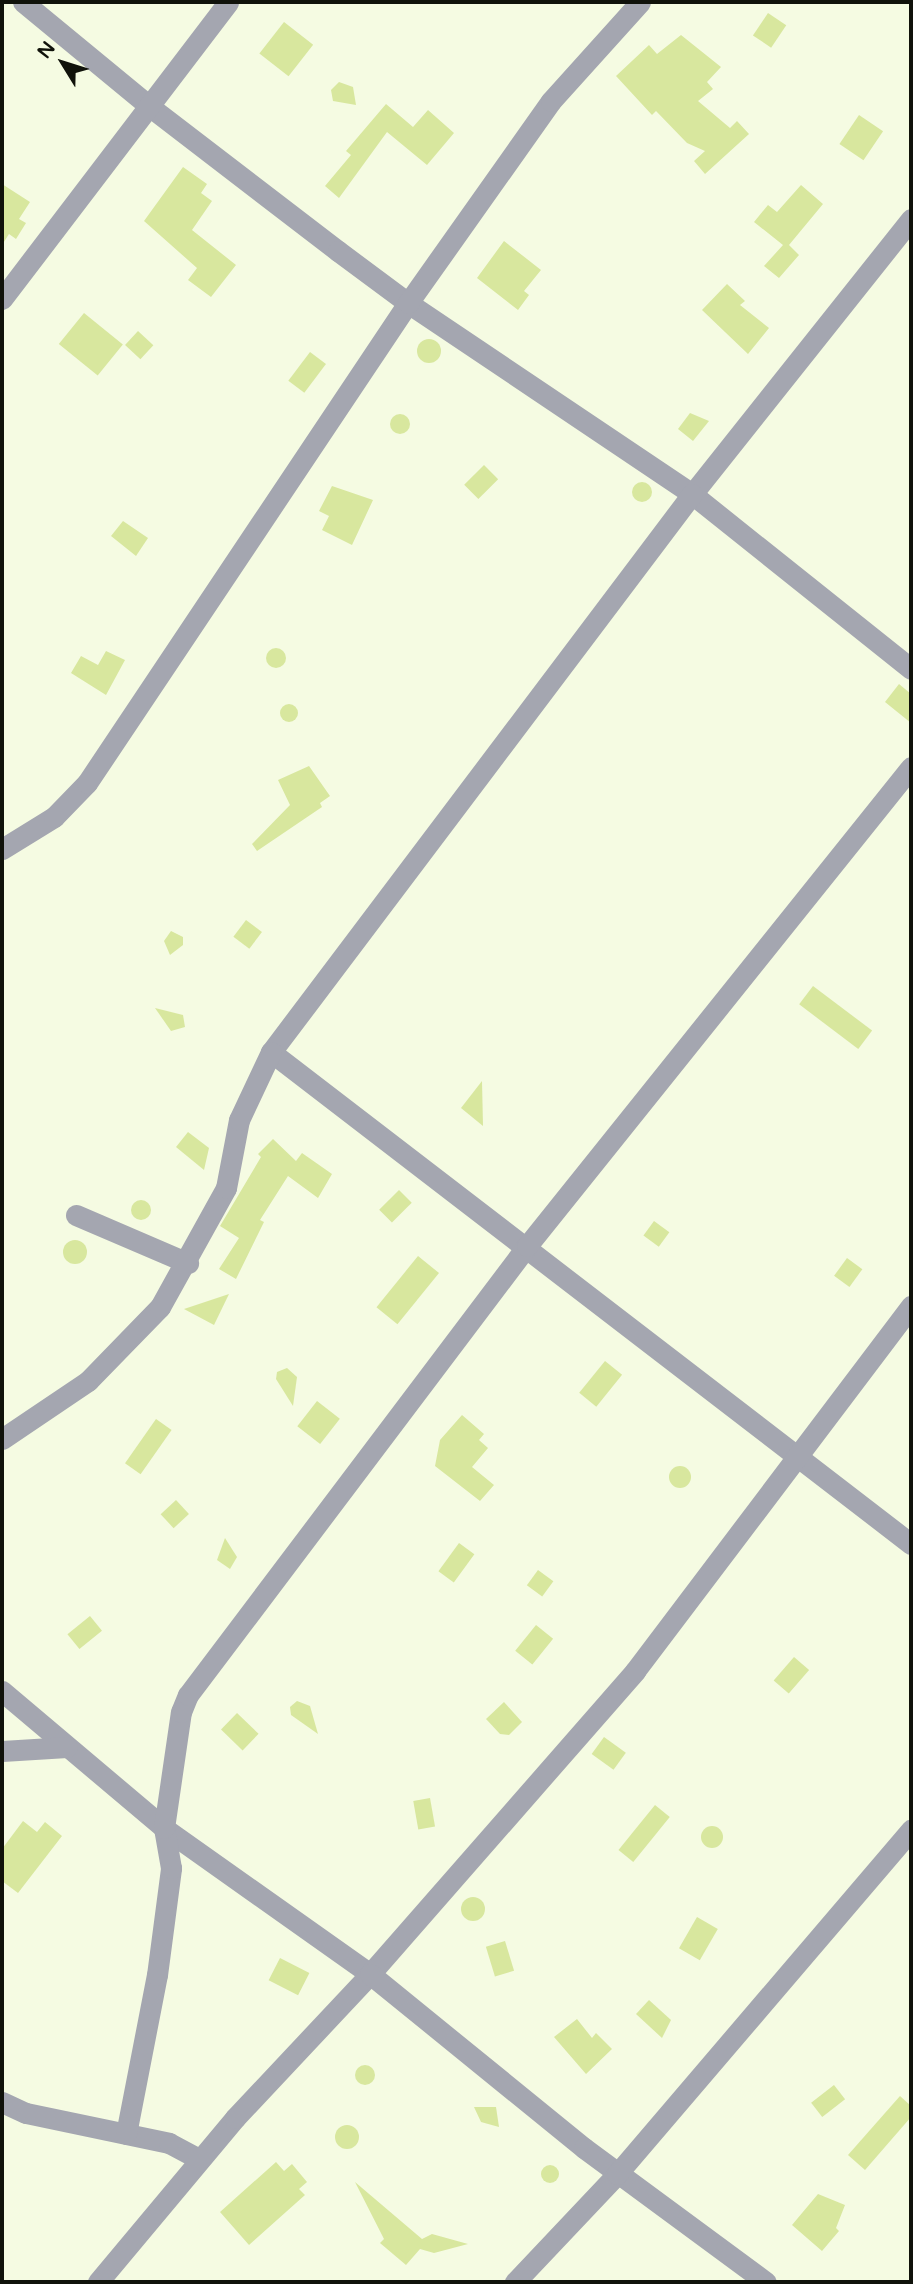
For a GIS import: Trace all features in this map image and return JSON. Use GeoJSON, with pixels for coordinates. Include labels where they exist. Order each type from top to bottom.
{"type":"FeatureCollection","features":[{"type":"Feature","properties":{"kind":"street"},"geometry":{"type":"LineString","coordinates":[[23,2],[149,106],[408,303],[691,494],[911,669]]}},
{"type":"Feature","properties":{"kind":"street"},"geometry":{"type":"LineString","coordinates":[[2,299],[228,2]]}},
{"type":"Feature","properties":{"kind":"street"},"geometry":{"type":"LineString","coordinates":[[2,849],[54,817],[87,783],[408,303],[551,101],[640,2]]}},
{"type":"Feature","properties":{"kind":"street"},"geometry":{"type":"LineString","coordinates":[[2,1438],[116,1357],[160,1307],[188,1263],[226,1188],[239,1120],[271,1052],[691,494],[911,219]]}},
{"type":"Feature","properties":{"kind":"street"},"geometry":{"type":"LineString","coordinates":[[126,2134],[157,1975],[169,1881],[164,1828],[181,1712],[188,1695],[527,1246],[911,767]]}},
{"type":"Feature","properties":{"kind":"street"},"geometry":{"type":"LineString","coordinates":[[271,1052],[527,1246],[911,1544]]}},
{"type":"Feature","properties":{"kind":"street"},"geometry":{"type":"LineString","coordinates":[[76,1216],[188,1263]]}},
{"type":"Feature","properties":{"kind":"street"},"geometry":{"type":"LineString","coordinates":[[98,2282],[200,2159],[370,1974],[619,1690],[795,1455],[911,1306]]}},
{"type":"Feature","properties":{"kind":"street"},"geometry":{"type":"LineString","coordinates":[[2,1691],[164,1828],[370,1974],[617,2174],[766,2282]]}},
{"type":"Feature","properties":{"kind":"street"},"geometry":{"type":"LineString","coordinates":[[2,1751],[67,1747]]}},
{"type":"Feature","properties":{"kind":"street"},"geometry":{"type":"LineString","coordinates":[[515,2282],[617,2174],[911,1830]]}},
{"type":"Feature","properties":{"kind":"street"},"geometry":{"type":"LineString","coordinates":[[2,2102],[26,2113],[169,2143],[200,2159]]}},
{"type":"Feature","properties":{"kind":"building"},"geometry":{"type":"Polygon","coordinates":[[[768,13],[786,25],[771,48],[753,35],[768,13]]]}},
{"type":"Feature","properties":{"kind":"building"},"geometry":{"type":"Polygon","coordinates":[[[284,22],[313,45],[289,76],[259,54],[284,22]]]}},
{"type":"Feature","properties":{"kind":"building"},"geometry":{"type":"Polygon","coordinates":[[[681,35],[721,67],[707,82],[713,89],[698,101],[730,128],[737,121],[749,134],[705,174],[694,161],[705,151],[687,143],[656,111],[652,115],[616,76],[649,45],[657,54],[681,35]]]}},
{"type":"Feature","properties":{"kind":"building"},"geometry":{"type":"Polygon","coordinates":[[[339,82],[353,87],[356,105],[333,101],[331,90],[339,82]]]}},
{"type":"Feature","properties":{"kind":"building"},"geometry":{"type":"Polygon","coordinates":[[[386,104],[413,127],[428,110],[454,133],[427,165],[387,132],[339,198],[325,186],[351,155],[346,151],[386,104]]]}},
{"type":"Feature","properties":{"kind":"building"},"geometry":{"type":"Polygon","coordinates":[[[859,115],[883,131],[863,160],[839,144],[859,115]]]}},
{"type":"Feature","properties":{"kind":"building"},"geometry":{"type":"Polygon","coordinates":[[[183,167],[207,184],[201,193],[212,201],[192,230],[236,265],[211,297],[188,280],[197,268],[144,221],[183,167]]]}},
{"type":"Feature","properties":{"kind":"building"},"geometry":{"type":"Polygon","coordinates":[[[2,184],[30,202],[19,219],[26,223],[16,239],[9,234],[2,245],[2,184]]]}},
{"type":"Feature","properties":{"kind":"building"},"geometry":{"type":"Polygon","coordinates":[[[801,185],[823,204],[789,245],[799,255],[779,278],[764,266],[783,245],[754,222],[768,205],[777,212],[801,185]]]}},
{"type":"Feature","properties":{"kind":"building"},"geometry":{"type":"Polygon","coordinates":[[[504,241],[541,270],[524,291],[529,295],[518,310],[477,278],[504,241]]]}},
{"type":"Feature","properties":{"kind":"building"},"geometry":{"type":"Polygon","coordinates":[[[727,284],[745,301],[740,305],[769,328],[748,354],[702,310],[727,284]]]}},
{"type":"Feature","properties":{"kind":"building"},"geometry":{"type":"Polygon","coordinates":[[[84,313],[123,344],[98,376],[59,344],[84,313]]]}},
{"type":"Feature","properties":{"kind":"building"},"geometry":{"type":"Polygon","coordinates":[[[138,331],[153,345],[140,359],[125,345],[138,331]]]}},
{"type":"Feature","properties":{"kind":"building"},"geometry":{"type":"Polygon","coordinates":[[[429,339],[438,342],[441,351],[438,360],[429,363],[420,360],[417,351],[420,342],[429,339]]]}},
{"type":"Feature","properties":{"kind":"building"},"geometry":{"type":"Polygon","coordinates":[[[310,352],[326,364],[304,393],[288,381],[310,352]]]}},
{"type":"Feature","properties":{"kind":"building"},"geometry":{"type":"Polygon","coordinates":[[[690,413],[709,421],[693,441],[678,429],[690,413]]]}},
{"type":"Feature","properties":{"kind":"building"},"geometry":{"type":"Polygon","coordinates":[[[400,414],[407,417],[410,424],[407,431],[400,434],[393,431],[390,424],[393,417],[400,414]]]}},
{"type":"Feature","properties":{"kind":"building"},"geometry":{"type":"Polygon","coordinates":[[[484,465],[498,479],[478,499],[464,485],[484,465]]]}},
{"type":"Feature","properties":{"kind":"building"},"geometry":{"type":"Polygon","coordinates":[[[642,482],[649,485],[652,492],[649,499],[642,502],[635,499],[632,492],[635,485],[642,482]]]}},
{"type":"Feature","properties":{"kind":"building"},"geometry":{"type":"Polygon","coordinates":[[[332,486],[373,500],[352,545],[322,530],[329,516],[319,511],[332,486]]]}},
{"type":"Feature","properties":{"kind":"building"},"geometry":{"type":"Polygon","coordinates":[[[123,521],[148,538],[136,556],[111,536],[123,521]]]}},
{"type":"Feature","properties":{"kind":"building"},"geometry":{"type":"Polygon","coordinates":[[[276,648],[283,651],[286,658],[283,665],[276,668],[269,665],[266,658],[269,651],[276,648]]]}},
{"type":"Feature","properties":{"kind":"building"},"geometry":{"type":"Polygon","coordinates":[[[106,651],[125,660],[106,695],[71,673],[81,656],[98,665],[106,651]]]}},
{"type":"Feature","properties":{"kind":"building"},"geometry":{"type":"Polygon","coordinates":[[[899,684],[911,694],[911,723],[885,702],[899,684]]]}},
{"type":"Feature","properties":{"kind":"building"},"geometry":{"type":"Polygon","coordinates":[[[285,704],[293,704],[298,713],[296,720],[285,722],[280,717],[280,709],[285,704]]]}},
{"type":"Feature","properties":{"kind":"building"},"geometry":{"type":"Polygon","coordinates":[[[309,766],[330,796],[320,803],[322,807],[257,851],[252,844],[290,805],[278,780],[309,766]]]}},
{"type":"Feature","properties":{"kind":"building"},"geometry":{"type":"Polygon","coordinates":[[[246,920],[262,932],[249,949],[233,937],[246,920]]]}},
{"type":"Feature","properties":{"kind":"building"},"geometry":{"type":"Polygon","coordinates":[[[171,931],[183,937],[183,945],[170,955],[164,941],[171,931]]]}},
{"type":"Feature","properties":{"kind":"building"},"geometry":{"type":"Polygon","coordinates":[[[813,986],[872,1031],[858,1049],[799,1004],[813,986]]]}},
{"type":"Feature","properties":{"kind":"building"},"geometry":{"type":"Polygon","coordinates":[[[155,1008],[183,1015],[185,1027],[171,1031],[155,1008]]]}},
{"type":"Feature","properties":{"kind":"building"},"geometry":{"type":"Polygon","coordinates":[[[482,1081],[483,1126],[461,1108],[482,1081]]]}},
{"type":"Feature","properties":{"kind":"building"},"geometry":{"type":"Polygon","coordinates":[[[188,1132],[209,1148],[204,1170],[176,1147],[188,1132]]]}},
{"type":"Feature","properties":{"kind":"building"},"geometry":{"type":"Polygon","coordinates":[[[273,1139],[296,1161],[302,1153],[332,1174],[318,1198],[288,1176],[260,1220],[264,1222],[236,1279],[219,1269],[239,1238],[220,1226],[261,1157],[258,1154],[273,1139]]]}},
{"type":"Feature","properties":{"kind":"building"},"geometry":{"type":"Polygon","coordinates":[[[399,1190],[412,1203],[392,1223],[379,1210],[399,1190]]]}},
{"type":"Feature","properties":{"kind":"building"},"geometry":{"type":"Polygon","coordinates":[[[141,1200],[148,1203],[151,1210],[148,1217],[141,1220],[134,1217],[131,1210],[134,1203],[141,1200]]]}},
{"type":"Feature","properties":{"kind":"building"},"geometry":{"type":"Polygon","coordinates":[[[654,1221],[669,1232],[659,1247],[643,1236],[654,1221]]]}},
{"type":"Feature","properties":{"kind":"building"},"geometry":{"type":"Polygon","coordinates":[[[75,1240],[84,1243],[87,1252],[84,1261],[75,1264],[66,1261],[63,1252],[66,1243],[75,1240]]]}},
{"type":"Feature","properties":{"kind":"building"},"geometry":{"type":"Polygon","coordinates":[[[418,1256],[439,1273],[397,1324],[376,1307],[418,1256]]]}},
{"type":"Feature","properties":{"kind":"building"},"geometry":{"type":"Polygon","coordinates":[[[847,1258],[862,1269],[849,1287],[834,1276],[847,1258]]]}},
{"type":"Feature","properties":{"kind":"building"},"geometry":{"type":"Polygon","coordinates":[[[229,1294],[214,1325],[184,1309],[229,1294]]]}},
{"type":"Feature","properties":{"kind":"building"},"geometry":{"type":"Polygon","coordinates":[[[605,1361],[622,1375],[596,1407],[579,1393],[605,1361]]]}},
{"type":"Feature","properties":{"kind":"building"},"geometry":{"type":"Polygon","coordinates":[[[287,1368],[297,1377],[293,1406],[276,1379],[277,1372],[287,1368]]]}},
{"type":"Feature","properties":{"kind":"building"},"geometry":{"type":"Polygon","coordinates":[[[317,1401],[340,1419],[320,1444],[297,1426],[317,1401]]]}},
{"type":"Feature","properties":{"kind":"building"},"geometry":{"type":"Polygon","coordinates":[[[462,1415],[484,1434],[479,1440],[488,1448],[472,1467],[494,1485],[480,1501],[435,1466],[440,1440],[462,1415]]]}},
{"type":"Feature","properties":{"kind":"building"},"geometry":{"type":"Polygon","coordinates":[[[156,1419],[172,1430],[141,1474],[125,1463],[156,1419]]]}},
{"type":"Feature","properties":{"kind":"building"},"geometry":{"type":"Polygon","coordinates":[[[676,1466],[684,1466],[691,1473],[691,1481],[684,1488],[676,1488],[669,1481],[669,1473],[676,1466]]]}},
{"type":"Feature","properties":{"kind":"building"},"geometry":{"type":"Polygon","coordinates":[[[176,1500],[189,1514],[174,1528],[161,1514],[176,1500]]]}},
{"type":"Feature","properties":{"kind":"building"},"geometry":{"type":"Polygon","coordinates":[[[225,1538],[237,1557],[230,1569],[217,1560],[225,1538]]]}},
{"type":"Feature","properties":{"kind":"building"},"geometry":{"type":"Polygon","coordinates":[[[459,1543],[474,1554],[454,1582],[438,1571],[459,1543]]]}},
{"type":"Feature","properties":{"kind":"building"},"geometry":{"type":"Polygon","coordinates":[[[538,1570],[553,1581],[542,1597],[527,1585],[538,1570]]]}},
{"type":"Feature","properties":{"kind":"building"},"geometry":{"type":"Polygon","coordinates":[[[90,1616],[102,1631],[79,1649],[67,1634],[90,1616]]]}},
{"type":"Feature","properties":{"kind":"building"},"geometry":{"type":"Polygon","coordinates":[[[536,1625],[553,1639],[532,1664],[515,1651],[536,1625]]]}},
{"type":"Feature","properties":{"kind":"building"},"geometry":{"type":"Polygon","coordinates":[[[794,1657],[809,1670],[789,1694],[774,1680],[794,1657]]]}},
{"type":"Feature","properties":{"kind":"building"},"geometry":{"type":"Polygon","coordinates":[[[297,1701],[310,1706],[318,1734],[291,1715],[290,1707],[297,1701]]]}},
{"type":"Feature","properties":{"kind":"building"},"geometry":{"type":"Polygon","coordinates":[[[504,1702],[522,1722],[509,1735],[500,1734],[486,1719],[504,1702]]]}},
{"type":"Feature","properties":{"kind":"building"},"geometry":{"type":"Polygon","coordinates":[[[237,1713],[259,1734],[243,1750],[221,1730],[237,1713]]]}},
{"type":"Feature","properties":{"kind":"building"},"geometry":{"type":"Polygon","coordinates":[[[604,1737],[626,1753],[613,1770],[592,1754],[604,1737]]]}},
{"type":"Feature","properties":{"kind":"building"},"geometry":{"type":"Polygon","coordinates":[[[430,1798],[435,1827],[418,1830],[413,1801],[430,1798]]]}},
{"type":"Feature","properties":{"kind":"building"},"geometry":{"type":"Polygon","coordinates":[[[655,1805],[670,1817],[633,1862],[618,1850],[655,1805]]]}},
{"type":"Feature","properties":{"kind":"building"},"geometry":{"type":"Polygon","coordinates":[[[23,1821],[37,1832],[45,1822],[62,1836],[18,1893],[2,1881],[2,1849],[23,1821]]]}},
{"type":"Feature","properties":{"kind":"building"},"geometry":{"type":"Polygon","coordinates":[[[712,1826],[720,1829],[723,1837],[720,1845],[712,1848],[704,1845],[701,1837],[704,1829],[712,1826]]]}},
{"type":"Feature","properties":{"kind":"building"},"geometry":{"type":"Polygon","coordinates":[[[473,1897],[484,1904],[485,1909],[478,1920],[473,1921],[462,1914],[461,1909],[468,1898],[473,1897]]]}},
{"type":"Feature","properties":{"kind":"building"},"geometry":{"type":"Polygon","coordinates":[[[697,1917],[718,1929],[700,1960],[679,1948],[697,1917]]]}},
{"type":"Feature","properties":{"kind":"building"},"geometry":{"type":"Polygon","coordinates":[[[505,1941],[514,1971],[495,1976],[486,1947],[505,1941]]]}},
{"type":"Feature","properties":{"kind":"building"},"geometry":{"type":"Polygon","coordinates":[[[280,1958],[309,1973],[298,1995],[269,1980],[280,1958]]]}},
{"type":"Feature","properties":{"kind":"building"},"geometry":{"type":"Polygon","coordinates":[[[649,2000],[671,2020],[662,2038],[636,2014],[649,2000]]]}},
{"type":"Feature","properties":{"kind":"building"},"geometry":{"type":"Polygon","coordinates":[[[577,2019],[592,2038],[596,2033],[612,2049],[586,2074],[554,2037],[577,2019]]]}},
{"type":"Feature","properties":{"kind":"building"},"geometry":{"type":"Polygon","coordinates":[[[365,2065],[372,2068],[375,2075],[372,2082],[365,2085],[358,2082],[355,2075],[358,2068],[365,2065]]]}},
{"type":"Feature","properties":{"kind":"building"},"geometry":{"type":"Polygon","coordinates":[[[834,2085],[845,2099],[822,2117],[811,2103],[834,2085]]]}},
{"type":"Feature","properties":{"kind":"building"},"geometry":{"type":"Polygon","coordinates":[[[900,2096],[911,2106],[911,2117],[865,2170],[848,2155],[900,2096]]]}},
{"type":"Feature","properties":{"kind":"building"},"geometry":{"type":"Polygon","coordinates":[[[474,2107],[496,2107],[499,2127],[481,2122],[474,2107]]]}},
{"type":"Feature","properties":{"kind":"building"},"geometry":{"type":"Polygon","coordinates":[[[347,2125],[355,2129],[359,2137],[355,2145],[347,2149],[339,2145],[335,2137],[339,2129],[347,2125]]]}},
{"type":"Feature","properties":{"kind":"building"},"geometry":{"type":"Polygon","coordinates":[[[276,2162],[284,2171],[292,2164],[307,2182],[299,2189],[305,2195],[249,2245],[220,2212],[276,2162]]]}},
{"type":"Feature","properties":{"kind":"building"},"geometry":{"type":"Polygon","coordinates":[[[546,2165],[554,2165],[559,2174],[557,2181],[546,2183],[541,2178],[541,2170],[546,2165]]]}},
{"type":"Feature","properties":{"kind":"building"},"geometry":{"type":"Polygon","coordinates":[[[355,2182],[422,2239],[432,2234],[468,2244],[434,2253],[420,2249],[406,2265],[380,2243],[384,2239],[355,2182]]]}},
{"type":"Feature","properties":{"kind":"building"},"geometry":{"type":"Polygon","coordinates":[[[818,2194],[845,2205],[836,2228],[839,2231],[822,2251],[792,2225],[818,2194]]]}}]}
